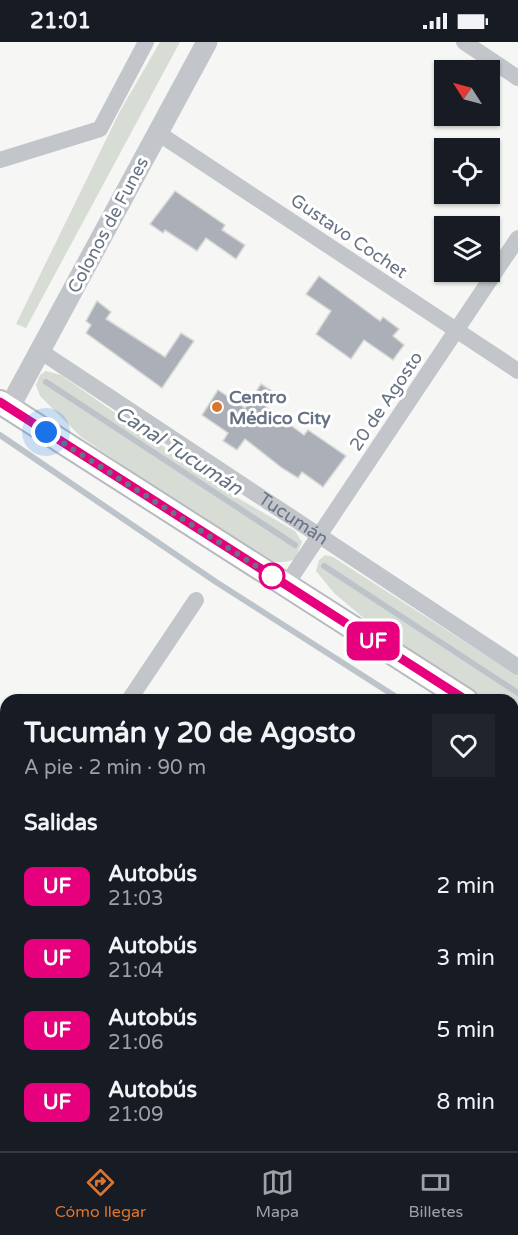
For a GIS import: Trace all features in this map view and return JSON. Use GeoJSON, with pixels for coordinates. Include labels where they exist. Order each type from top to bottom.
{"type":"FeatureCollection","features":[{"type":"Feature","properties":{"kind":"main road"},"geometry":{"type":"LineString","coordinates":[[4,405],[457,694]]}},
{"type":"Feature","properties":{"kind":"street"},"geometry":{"type":"LineString","coordinates":[[0,160],[100,129],[146,42]]}},
{"type":"Feature","properties":{"kind":"street","name":"Colonos de Funes"},"geometry":{"type":"LineString","coordinates":[[4,405],[40,351],[207,42]]}},
{"type":"Feature","properties":{"kind":"street"},"geometry":{"type":"LineString","coordinates":[[464,42],[518,78]]}},
{"type":"Feature","properties":{"kind":"street","name":"Gustavo Cochet"},"geometry":{"type":"LineString","coordinates":[[158,133],[518,371]]}},
{"type":"Feature","properties":{"kind":"street","name":"20 de Agosto"},"geometry":{"type":"LineString","coordinates":[[286,585],[518,238]]}},
{"type":"Feature","properties":{"kind":"street","name":"Tucumán"},"geometry":{"type":"LineString","coordinates":[[40,351],[518,668]]}},
{"type":"Feature","properties":{"kind":"street"},"geometry":{"type":"LineString","coordinates":[[133,694],[196,600]]}},
{"type":"Feature","properties":{"kind":"shaded area"},"geometry":{"type":"Polygon","coordinates":[[[160,42],[180,42],[26,328],[16,324],[120,111],[160,42]]]}},
{"type":"Feature","properties":{"kind":"shaded area"},"geometry":{"type":"Polygon","coordinates":[[[46,371],[61,375],[236,497],[295,531],[302,542],[295,559],[276,562],[257,556],[81,437],[40,396],[36,385],[40,375],[46,371]]]}},
{"type":"Feature","properties":{"kind":"shaded area"},"geometry":{"type":"Polygon","coordinates":[[[325,555],[333,557],[518,676],[518,694],[474,694],[386,637],[334,593],[316,571],[319,560],[325,555]]]}},
{"type":"Feature","properties":{"kind":"building"},"geometry":{"type":"Polygon","coordinates":[[[175,191],[225,225],[222,230],[245,245],[236,259],[206,238],[197,251],[165,230],[163,233],[150,224],[175,191]]]}},
{"type":"Feature","properties":{"kind":"building"},"geometry":{"type":"Polygon","coordinates":[[[319,276],[380,321],[383,317],[399,329],[393,336],[404,345],[393,360],[364,340],[351,359],[316,334],[331,311],[306,294],[319,276]]]}},
{"type":"Feature","properties":{"kind":"building"},"geometry":{"type":"Polygon","coordinates":[[[97,301],[111,312],[106,319],[165,357],[181,333],[194,341],[162,388],[86,333],[91,325],[86,321],[97,301]]]}},
{"type":"Feature","properties":{"kind":"building"},"geometry":{"type":"Polygon","coordinates":[[[261,384],[275,393],[266,407],[304,435],[308,430],[346,456],[323,487],[302,472],[298,478],[245,439],[237,450],[223,441],[228,433],[202,415],[218,390],[245,408],[261,384]]]}},
{"type":"Feature","properties":{"kind":"waterway","name":"Canal Tucumán"},"geometry":{"type":"LineString","coordinates":[[46,382],[295,545]]}},
{"type":"Feature","properties":{"kind":"waterway","name":"Canal Tucumán"},"geometry":{"type":"LineString","coordinates":[[0,435],[216,582],[392,694]]}},
{"type":"Feature","properties":{"kind":"waterway","name":"Canal Tucumán"},"geometry":{"type":"LineString","coordinates":[[324,566],[518,693]]}},
{"type":"Feature","properties":{"kind":"bus line","name":"UF"},"geometry":{"type":"LineString","coordinates":[[0,402],[457,694]]}},
{"type":"Feature","properties":{"kind":"place","name":"Centro Médico City"},"geometry":{"type":"Point","coordinates":[217,407]}},
{"type":"Feature","properties":{"kind":"route"},"geometry":{"type":"LineString","coordinates":[[46,432],[272,576]]}}]}
